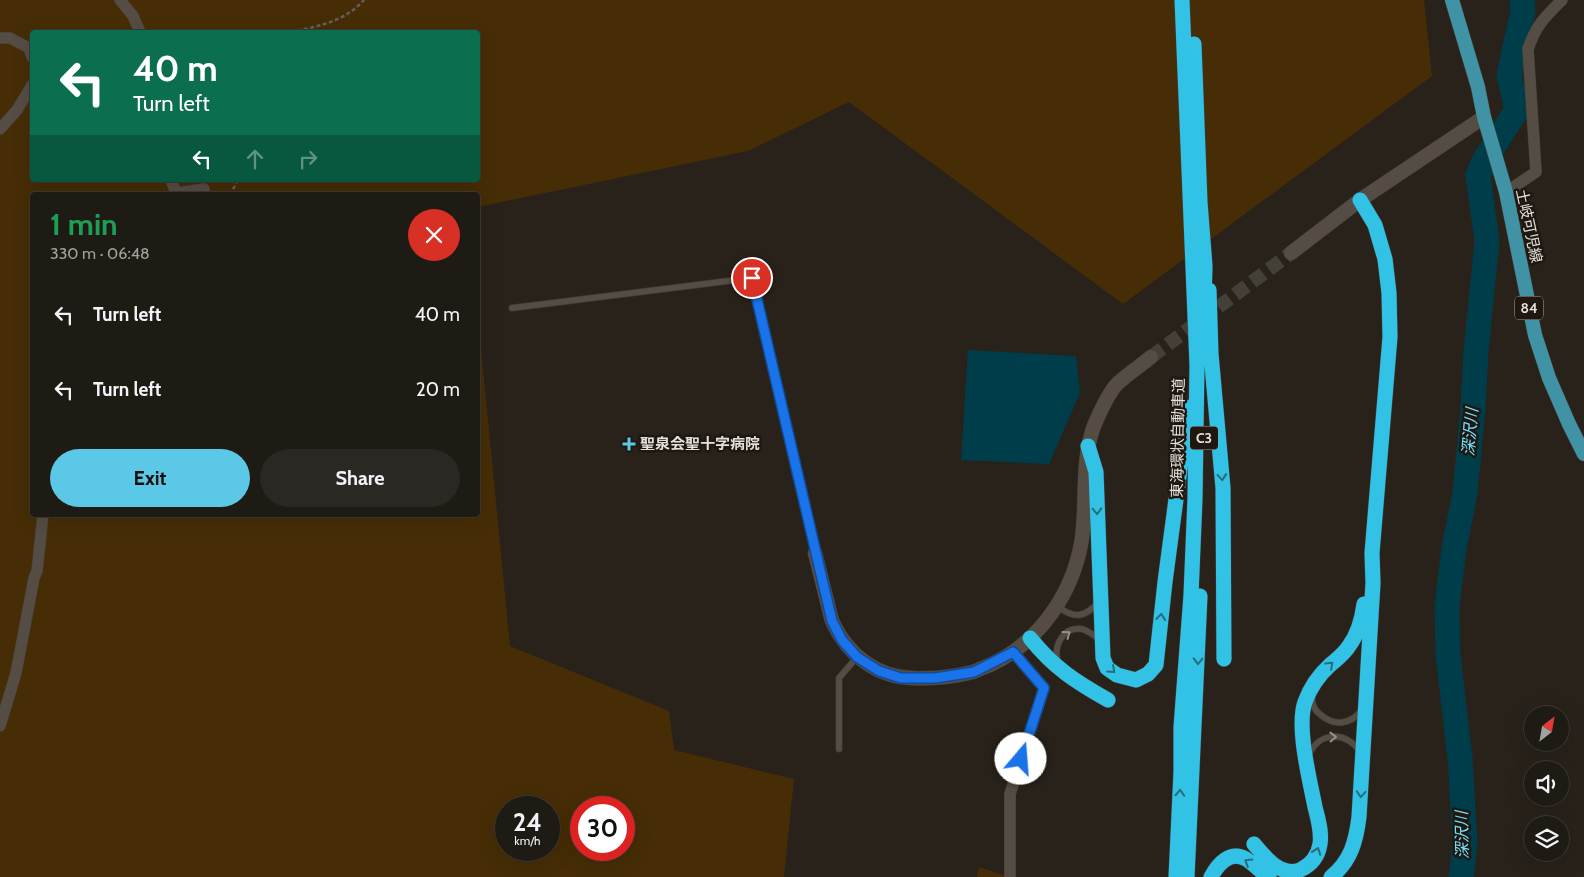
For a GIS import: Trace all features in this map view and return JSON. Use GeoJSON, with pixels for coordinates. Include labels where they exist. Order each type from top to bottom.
{"type":"FeatureCollection","features":[{"type":"Feature","properties":{"kind":"highway","name":"東海環状自動車道"},"geometry":{"type":"LineString","coordinates":[[1176,877],[1181,727],[1191,595],[1195,499],[1197,365],[1194,263],[1188,183],[1182,0]]}},
{"type":"Feature","properties":{"kind":"highway","name":"東海環状自動車道"},"geometry":{"type":"LineString","coordinates":[[1187,877],[1203,532],[1205,266],[1200,202],[1196,71],[1191,0]]}},
{"type":"Feature","properties":{"kind":"highway"},"geometry":{"type":"LineString","coordinates":[[1088,446],[1096,472],[1103,658],[1108,668],[1116,675],[1136,680],[1148,674],[1156,666],[1166,573],[1186,424],[1189,325],[1185,210],[1188,183]]}},
{"type":"Feature","properties":{"kind":"highway"},"geometry":{"type":"LineString","coordinates":[[1331,877],[1339,871],[1353,847],[1359,816],[1373,583],[1372,553],[1390,337],[1385,259],[1375,225],[1360,200]]}},
{"type":"Feature","properties":{"kind":"highway"},"geometry":{"type":"LineString","coordinates":[[1200,202],[1208,258],[1211,354],[1223,488],[1224,660]]}},
{"type":"Feature","properties":{"kind":"highway"},"geometry":{"type":"LineString","coordinates":[[1254,844],[1272,864],[1284,870],[1297,871],[1308,866],[1316,857],[1321,833],[1306,761],[1302,718],[1304,703],[1319,676],[1350,646],[1357,633],[1372,553]]}},
{"type":"Feature","properties":{"kind":"highway"},"geometry":{"type":"LineString","coordinates":[[1030,638],[1059,669],[1108,700]]}},
{"type":"Feature","properties":{"kind":"highway"},"geometry":{"type":"LineString","coordinates":[[1211,877],[1217,866],[1224,859],[1235,856],[1245,859],[1269,877]]}},
{"type":"Feature","properties":{"kind":"main road","name":"土岐可児線"},"geometry":{"type":"LineString","coordinates":[[1452,0],[1506,192],[1535,335],[1549,378],[1584,454]]}},
{"type":"Feature","properties":{"kind":"street"},"geometry":{"type":"LineString","coordinates":[[120,0],[133,16],[139,30]]}},
{"type":"Feature","properties":{"kind":"street"},"geometry":{"type":"LineString","coordinates":[[1506,192],[1536,172],[1528,48],[1534,32],[1544,18],[1562,0]]}},
{"type":"Feature","properties":{"kind":"street"},"geometry":{"type":"LineString","coordinates":[[0,38],[10,38],[29,48],[30,51]]}},
{"type":"Feature","properties":{"kind":"street"},"geometry":{"type":"LineString","coordinates":[[0,130],[17,110],[30,87]]}},
{"type":"Feature","properties":{"kind":"street"},"geometry":{"type":"LineString","coordinates":[[1291,253],[1360,200],[1485,122]]}},
{"type":"Feature","properties":{"kind":"street"},"geometry":{"type":"LineString","coordinates":[[188,192],[204,189]]}},
{"type":"Feature","properties":{"kind":"street"},"geometry":{"type":"LineString","coordinates":[[815,553],[832,621],[842,640],[857,657],[879,671],[901,678],[922,679],[948,676],[974,672],[1013,652],[1030,638],[1057,606],[1074,569],[1082,539],[1088,446],[1094,426],[1117,384],[1151,357]]}},
{"type":"Feature","properties":{"kind":"street"},"geometry":{"type":"LineString","coordinates":[[0,726],[16,673],[34,578],[37,571],[43,517]]}},
{"type":"Feature","properties":{"kind":"street"},"geometry":{"type":"LineString","coordinates":[[1010,877],[1010,794],[1044,688],[1013,652]]}},
{"type":"Feature","properties":{"kind":"lane"},"geometry":{"type":"LineString","coordinates":[[512,308],[752,278],[815,553]]}},
{"type":"Feature","properties":{"kind":"lane"},"geometry":{"type":"LineString","coordinates":[[1057,606],[1065,612],[1076,616],[1085,614],[1100,602]]}},
{"type":"Feature","properties":{"kind":"lane"},"geometry":{"type":"LineString","coordinates":[[1059,669],[1056,658],[1057,648],[1060,638],[1068,632],[1075,629],[1084,630],[1102,641]]}},
{"type":"Feature","properties":{"kind":"lane"},"geometry":{"type":"LineString","coordinates":[[838,749],[839,678],[857,657]]}},
{"type":"Feature","properties":{"kind":"lane"},"geometry":{"type":"LineString","coordinates":[[1311,688],[1312,703],[1317,713],[1333,722],[1340,724],[1347,722],[1357,716],[1365,706]]}},
{"type":"Feature","properties":{"kind":"lane"},"geometry":{"type":"LineString","coordinates":[[1306,761],[1312,749],[1319,741],[1326,737],[1335,736],[1347,739],[1356,745],[1363,758]]}},
{"type":"Feature","properties":{"kind":"path"},"geometry":{"type":"LineString","coordinates":[[300,30],[334,22],[364,0]]}},
{"type":"Feature","properties":{"kind":"shaded area"},"geometry":{"type":"Polygon","coordinates":[[[0,0],[1424,0],[1432,76],[1123,304],[849,102],[748,151],[480,207],[480,192],[30,192],[30,517],[480,517],[480,338],[510,646],[669,711],[674,750],[794,779],[784,877],[0,877],[0,0]]]}},
{"type":"Feature","properties":{"kind":"shaded area"},"geometry":{"type":"Polygon","coordinates":[[[979,867],[1009,877],[977,877],[979,867]]]}},
{"type":"Feature","properties":{"kind":"water"},"geometry":{"type":"Polygon","coordinates":[[[968,350],[1076,356],[1080,393],[1049,464],[961,460],[968,350]]]}},
{"type":"Feature","properties":{"kind":"waterway","name":"深沢川"},"geometry":{"type":"LineString","coordinates":[[1461,877],[1465,843],[1460,758],[1448,655],[1447,607],[1454,548],[1465,493],[1487,241],[1478,175],[1485,159],[1517,110],[1509,75],[1523,11],[1522,0]]}},
{"type":"Feature","properties":{"kind":"tunnel"},"geometry":{"type":"LineString","coordinates":[[1151,357],[1291,253]]}},
{"type":"Feature","properties":{"kind":"place","name":"聖泉会聖十字病院"},"geometry":{"type":"Point","coordinates":[629,444]}},
{"type":"Feature","properties":{"kind":"route"},"geometry":{"type":"LineString","coordinates":[[752,278],[832,621],[842,640],[857,657],[879,671],[901,678],[935,678],[974,672],[1013,652],[1044,688],[1021,759]]}}]}
